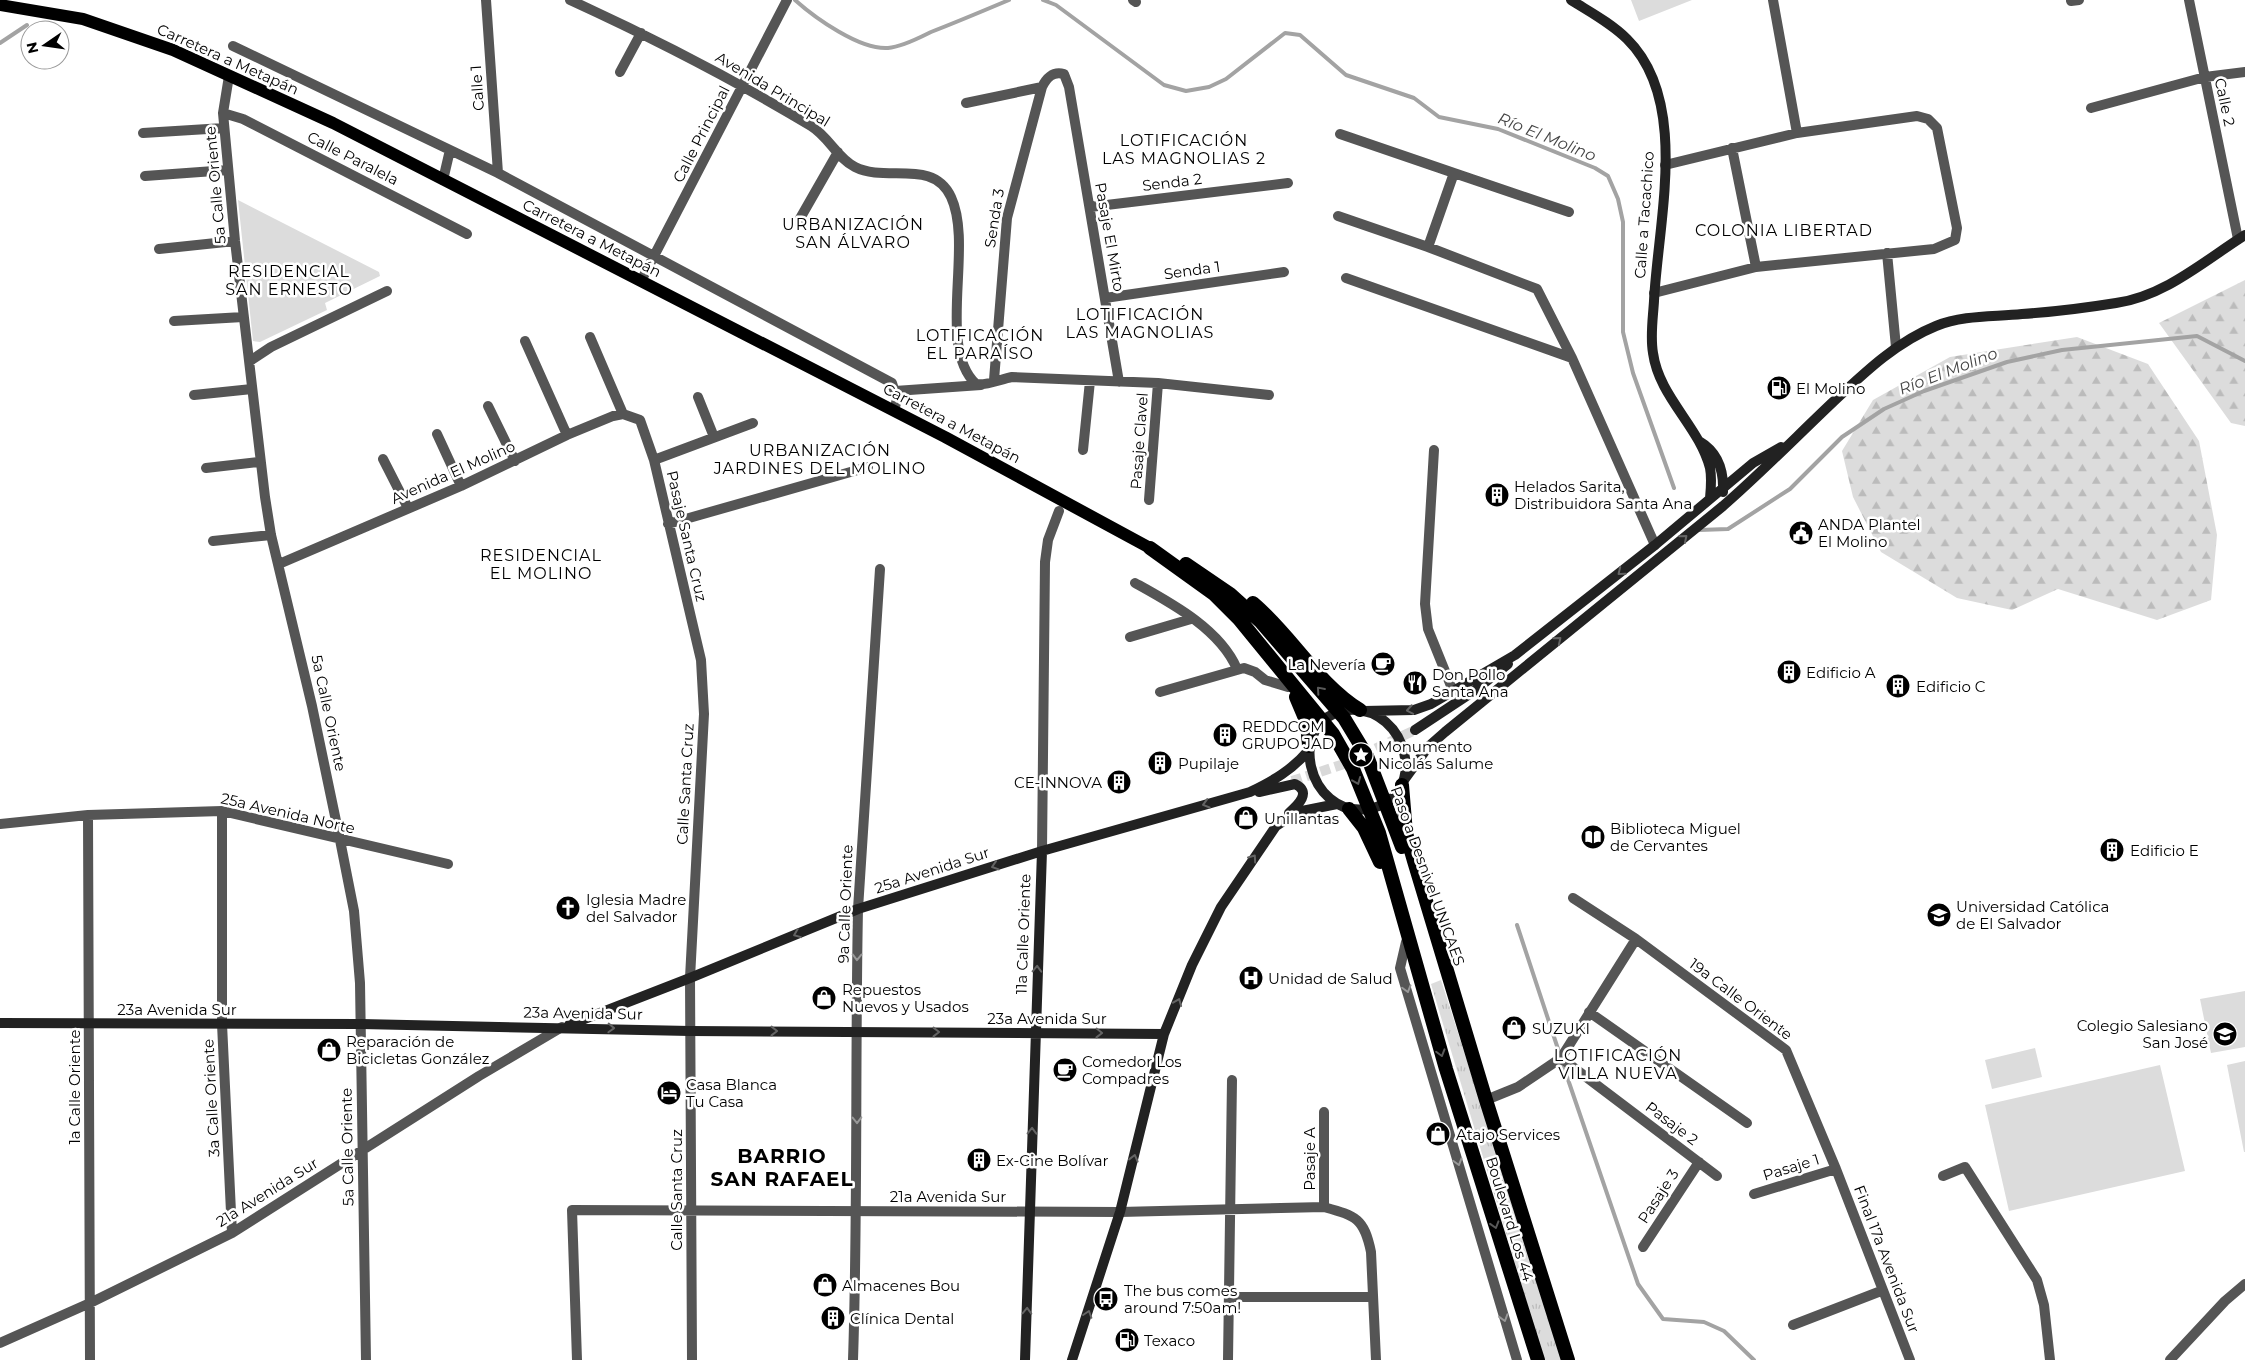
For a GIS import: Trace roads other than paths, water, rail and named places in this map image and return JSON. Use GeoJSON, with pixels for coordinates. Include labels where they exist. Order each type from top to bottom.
{"type":"FeatureCollection","features":[{"type":"Feature","properties":{"kind":"highway","name":"Paso a Desnivel UNICAES"},"geometry":{"type":"LineString","coordinates":[[1150,548],[1230,594],[1263,636],[1333,734],[1346,755],[1379,833],[1418,972]]}},
{"type":"Feature","properties":{"kind":"highway"},"geometry":{"type":"LineString","coordinates":[[1183,566],[1212,574],[1242,593],[1271,618],[1334,690],[1362,710]]}},
{"type":"Feature","properties":{"kind":"highway"},"geometry":{"type":"LineString","coordinates":[[1183,566],[1264,658],[1301,705],[1307,723],[1309,748]]}},
{"type":"Feature","properties":{"kind":"highway","name":"Paso a Desnivel UNICAES"},"geometry":{"type":"LineString","coordinates":[[1263,636],[1344,718],[1367,756],[1412,873],[1452,992]]}},
{"type":"Feature","properties":{"kind":"highway"},"geometry":{"type":"LineString","coordinates":[[1264,658],[1287,636]]}},
{"type":"Feature","properties":{"kind":"highway"},"geometry":{"type":"LineString","coordinates":[[1403,783],[1406,833],[1452,992]]}},
{"type":"Feature","properties":{"kind":"highway"},"geometry":{"type":"LineString","coordinates":[[1343,807],[1364,828],[1381,865],[1406,942],[1418,972]]}},
{"type":"Feature","properties":{"kind":"highway","name":"Boulevard Los 44"},"geometry":{"type":"LineString","coordinates":[[1418,972],[1449,1078],[1538,1360]]}},
{"type":"Feature","properties":{"kind":"highway","name":"Boulevard Los 44"},"geometry":{"type":"LineString","coordinates":[[1452,992],[1568,1360]]}},
{"type":"Feature","properties":{"kind":"main road","name":"Calle a Tacachico"},"geometry":{"type":"LineString","coordinates":[[1571,0],[1622,35],[1636,50],[1652,73],[1662,110],[1665,165],[1654,293],[1653,354],[1671,400],[1697,440]]}},
{"type":"Feature","properties":{"kind":"main road","name":"Carretera a Metapán"},"geometry":{"type":"LineString","coordinates":[[0,5],[83,20],[173,50],[333,123],[894,411],[1060,505],[1093,515],[1150,548]]}},
{"type":"Feature","properties":{"kind":"main road"},"geometry":{"type":"LineString","coordinates":[[1270,834],[1291,815],[1343,807],[1363,810],[1380,806],[1392,798],[1428,747],[1723,506],[1760,474],[1787,444],[1861,376],[1896,347],[1935,326],[1953,320],[2055,312],[2117,303],[2162,289],[2242,237]]}},
{"type":"Feature","properties":{"kind":"main road"},"geometry":{"type":"LineString","coordinates":[[1697,440],[1710,447],[1722,470],[1724,487],[1723,506]]}},
{"type":"Feature","properties":{"kind":"main road"},"geometry":{"type":"LineString","coordinates":[[1697,440],[1710,468],[1710,498]]}},
{"type":"Feature","properties":{"kind":"main road"},"geometry":{"type":"LineString","coordinates":[[1343,807],[1328,798],[1318,783],[1311,766],[1309,748],[1314,731],[1325,718],[1339,711],[1414,710],[1453,691],[1515,655],[1655,545],[1761,458],[1787,444]]}},
{"type":"Feature","properties":{"kind":"main road"},"geometry":{"type":"LineString","coordinates":[[1415,730],[1504,669],[1515,655]]}},
{"type":"Feature","properties":{"kind":"main road"},"geometry":{"type":"LineString","coordinates":[[1362,710],[1382,718],[1396,734],[1405,755],[1403,783]]}},
{"type":"Feature","properties":{"kind":"main road","name":"25a Avenida Sur"},"geometry":{"type":"LineString","coordinates":[[563,1027],[690,978],[858,909],[1042,851],[1250,792],[1279,778],[1292,768],[1309,748]]}},
{"type":"Feature","properties":{"kind":"main road"},"geometry":{"type":"LineString","coordinates":[[1250,792],[1292,780]]}},
{"type":"Feature","properties":{"kind":"main road"},"geometry":{"type":"LineString","coordinates":[[1072,1360],[1120,1212],[1164,1034],[1192,965],[1221,907],[1270,834],[1300,802],[1303,791],[1300,786],[1295,784],[1237,795]]}},
{"type":"Feature","properties":{"kind":"main road","name":"11a Calle Oriente"},"geometry":{"type":"LineString","coordinates":[[1025,1360],[1034,1032],[1042,851]]}},
{"type":"Feature","properties":{"kind":"main road","name":"23a Avenida Sur"},"geometry":{"type":"LineString","coordinates":[[0,1023],[361,1024],[690,1031],[1164,1034]]}},
{"type":"Feature","properties":{"kind":"street","name":"Calle 1"},"geometry":{"type":"LineString","coordinates":[[486,0],[498,173]]}},
{"type":"Feature","properties":{"kind":"street","name":"Avenida Principal"},"geometry":{"type":"LineString","coordinates":[[570,0],[641,33],[742,86],[814,128],[829,140],[850,164],[862,170],[930,176],[940,181],[951,195],[958,224],[958,345],[970,378],[979,384]]}},
{"type":"Feature","properties":{"kind":"street","name":"Calle Principal"},"geometry":{"type":"LineString","coordinates":[[641,281],[787,0]]}},
{"type":"Feature","properties":{"kind":"street"},"geometry":{"type":"LineString","coordinates":[[1773,0],[1796,133]]}},
{"type":"Feature","properties":{"kind":"street","name":"Calle 2"},"geometry":{"type":"LineString","coordinates":[[2189,0],[2242,237]]}},
{"type":"Feature","properties":{"kind":"street"},"geometry":{"type":"LineString","coordinates":[[620,72],[641,33]]}},
{"type":"Feature","properties":{"kind":"street"},"geometry":{"type":"LineString","coordinates":[[233,46],[498,173],[892,383],[897,399],[894,411]]}},
{"type":"Feature","properties":{"kind":"street","name":"Pasaje El Mirto"},"geometry":{"type":"LineString","coordinates":[[1042,87],[1052,74],[1059,72],[1064,74],[1067,80],[1119,382]]}},
{"type":"Feature","properties":{"kind":"street"},"geometry":{"type":"LineString","coordinates":[[2091,108],[2205,78],[2245,72]]}},
{"type":"Feature","properties":{"kind":"street","name":"5a Calle Oriente"},"geometry":{"type":"LineString","coordinates":[[229,76],[223,114],[224,128],[243,317],[250,360],[259,462],[271,535],[312,706],[340,840],[357,938],[361,1024],[361,1149],[366,1360]]}},
{"type":"Feature","properties":{"kind":"street"},"geometry":{"type":"LineString","coordinates":[[966,103],[1042,87]]}},
{"type":"Feature","properties":{"kind":"street","name":"Senda 3"},"geometry":{"type":"LineString","coordinates":[[994,380],[1007,218],[1042,87]]}},
{"type":"Feature","properties":{"kind":"street","name":"Calle Paralela"},"geometry":{"type":"LineString","coordinates":[[223,114],[243,119],[468,234]]}},
{"type":"Feature","properties":{"kind":"street"},"geometry":{"type":"LineString","coordinates":[[1654,293],[1756,267],[1934,249],[1955,240],[1957,228],[1937,128],[1928,118],[1917,116],[1796,133],[1665,165]]}},
{"type":"Feature","properties":{"kind":"street"},"geometry":{"type":"LineString","coordinates":[[143,133],[224,128]]}},
{"type":"Feature","properties":{"kind":"street"},"geometry":{"type":"LineString","coordinates":[[1340,134],[1569,212]]}},
{"type":"Feature","properties":{"kind":"street"},"geometry":{"type":"LineString","coordinates":[[1732,148],[1756,267]]}},
{"type":"Feature","properties":{"kind":"street"},"geometry":{"type":"LineString","coordinates":[[443,180],[450,150]]}},
{"type":"Feature","properties":{"kind":"street"},"geometry":{"type":"LineString","coordinates":[[798,222],[838,152]]}},
{"type":"Feature","properties":{"kind":"street"},"geometry":{"type":"LineString","coordinates":[[145,176],[228,170]]}},
{"type":"Feature","properties":{"kind":"street"},"geometry":{"type":"LineString","coordinates":[[1428,247],[1454,173]]}},
{"type":"Feature","properties":{"kind":"street","name":"Senda 2"},"geometry":{"type":"LineString","coordinates":[[1090,207],[1288,183]]}},
{"type":"Feature","properties":{"kind":"street"},"geometry":{"type":"LineString","coordinates":[[1338,216],[1428,247],[1537,289],[1572,358],[1655,545]]}},
{"type":"Feature","properties":{"kind":"street"},"geometry":{"type":"LineString","coordinates":[[159,249],[235,241]]}},
{"type":"Feature","properties":{"kind":"street"},"geometry":{"type":"LineString","coordinates":[[1887,253],[1896,347]]}},
{"type":"Feature","properties":{"kind":"street","name":"Senda 1"},"geometry":{"type":"LineString","coordinates":[[1105,298],[1284,272]]}},
{"type":"Feature","properties":{"kind":"street"},"geometry":{"type":"LineString","coordinates":[[1346,278],[1572,358]]}},
{"type":"Feature","properties":{"kind":"street"},"geometry":{"type":"LineString","coordinates":[[250,360],[270,347],[387,291]]}},
{"type":"Feature","properties":{"kind":"street"},"geometry":{"type":"LineString","coordinates":[[174,322],[243,317]]}},
{"type":"Feature","properties":{"kind":"street"},"geometry":{"type":"LineString","coordinates":[[590,337],[623,414]]}},
{"type":"Feature","properties":{"kind":"street"},"geometry":{"type":"LineString","coordinates":[[525,342],[567,435]]}},
{"type":"Feature","properties":{"kind":"street"},"geometry":{"type":"LineString","coordinates":[[895,391],[979,384],[1012,377],[1158,383],[1269,395]]}},
{"type":"Feature","properties":{"kind":"street"},"geometry":{"type":"LineString","coordinates":[[1084,450],[1090,381]]}},
{"type":"Feature","properties":{"kind":"street","name":"Pasaje Clavel"},"geometry":{"type":"LineString","coordinates":[[1149,500],[1158,383]]}},
{"type":"Feature","properties":{"kind":"street"},"geometry":{"type":"LineString","coordinates":[[194,395],[252,389]]}},
{"type":"Feature","properties":{"kind":"street"},"geometry":{"type":"LineString","coordinates":[[698,396],[714,437]]}},
{"type":"Feature","properties":{"kind":"street"},"geometry":{"type":"LineString","coordinates":[[488,406],[515,461]]}},
{"type":"Feature","properties":{"kind":"street","name":"Pasaje Santa Cruz"},"geometry":{"type":"LineString","coordinates":[[623,414],[640,420],[654,460],[701,660]]}},
{"type":"Feature","properties":{"kind":"street","name":"Avenida El Molino"},"geometry":{"type":"LineString","coordinates":[[279,564],[461,486],[567,435],[612,416],[623,414]]}},
{"type":"Feature","properties":{"kind":"street"},"geometry":{"type":"LineString","coordinates":[[654,460],[753,423]]}},
{"type":"Feature","properties":{"kind":"street"},"geometry":{"type":"LineString","coordinates":[[437,434],[461,486]]}},
{"type":"Feature","properties":{"kind":"street"},"geometry":{"type":"LineString","coordinates":[[1434,450],[1425,604],[1428,629],[1453,691]]}},
{"type":"Feature","properties":{"kind":"street"},"geometry":{"type":"LineString","coordinates":[[383,459],[408,508]]}},
{"type":"Feature","properties":{"kind":"street"},"geometry":{"type":"LineString","coordinates":[[206,468],[259,462]]}},
{"type":"Feature","properties":{"kind":"street"},"geometry":{"type":"LineString","coordinates":[[668,524],[868,467]]}},
{"type":"Feature","properties":{"kind":"street","name":"11a Calle Oriente"},"geometry":{"type":"LineString","coordinates":[[1042,851],[1045,562],[1048,540],[1060,505]]}},
{"type":"Feature","properties":{"kind":"street"},"geometry":{"type":"LineString","coordinates":[[213,541],[271,535]]}},
{"type":"Feature","properties":{"kind":"street","name":"9a Calle Oriente"},"geometry":{"type":"LineString","coordinates":[[854,1360],[858,1210],[856,1032],[858,909],[880,569]]}},
{"type":"Feature","properties":{"kind":"street"},"geometry":{"type":"LineString","coordinates":[[1135,583],[1162,598],[1191,619],[1227,651],[1237,669]]}},
{"type":"Feature","properties":{"kind":"street"},"geometry":{"type":"LineString","coordinates":[[1130,637],[1191,619]]}},
{"type":"Feature","properties":{"kind":"street","name":"Calle Santa Cruz"},"geometry":{"type":"LineString","coordinates":[[692,1360],[690,978],[704,714],[701,660]]}},
{"type":"Feature","properties":{"kind":"street"},"geometry":{"type":"LineString","coordinates":[[1160,692],[1237,669],[1249,669],[1265,680],[1288,687]]}},
{"type":"Feature","properties":{"kind":"street","name":"25a Avenida Norte"},"geometry":{"type":"LineString","coordinates":[[0,824],[88,815],[222,811],[448,864]]}},
{"type":"Feature","properties":{"kind":"street","name":"3a Calle Oriente"},"geometry":{"type":"LineString","coordinates":[[222,811],[222,1024],[232,1233]]}},
{"type":"Feature","properties":{"kind":"street","name":"1a Calle Oriente"},"geometry":{"type":"LineString","coordinates":[[88,815],[90,1360]]}},
{"type":"Feature","properties":{"kind":"street","name":"19a Calle Oriente"},"geometry":{"type":"LineString","coordinates":[[1573,898],[1636,940],[1786,1050],[1836,1169]]}},
{"type":"Feature","properties":{"kind":"street"},"geometry":{"type":"LineString","coordinates":[[1486,1100],[1518,1087],[1561,1058],[1636,940]]}},
{"type":"Feature","properties":{"kind":"street"},"geometry":{"type":"LineString","coordinates":[[1406,942],[1400,968],[1517,1360]]}},
{"type":"Feature","properties":{"kind":"street"},"geometry":{"type":"LineString","coordinates":[[1589,1012],[1747,1123]]}},
{"type":"Feature","properties":{"kind":"street","name":"21a Avenida Sur"},"geometry":{"type":"LineString","coordinates":[[0,1344],[90,1303],[232,1233],[478,1076],[563,1027]]}},
{"type":"Feature","properties":{"kind":"street","name":"Pasaje 2"},"geometry":{"type":"LineString","coordinates":[[1561,1058],[1717,1176]]}},
{"type":"Feature","properties":{"kind":"street"},"geometry":{"type":"LineString","coordinates":[[1228,1360],[1232,1080]]}},
{"type":"Feature","properties":{"kind":"street","name":"Pasaje A"},"geometry":{"type":"LineString","coordinates":[[1324,1112],[1324,1207]]}},
{"type":"Feature","properties":{"kind":"street","name":"Pasaje 3"},"geometry":{"type":"LineString","coordinates":[[1643,1247],[1699,1162]]}},
{"type":"Feature","properties":{"kind":"street"},"geometry":{"type":"LineString","coordinates":[[1943,1176],[1965,1167],[2037,1280],[2044,1305],[2050,1360]]}},
{"type":"Feature","properties":{"kind":"street","name":"Pasaje 1"},"geometry":{"type":"LineString","coordinates":[[1754,1194],[1836,1169]]}},
{"type":"Feature","properties":{"kind":"street","name":"Final 17a Avenida Sur"},"geometry":{"type":"LineString","coordinates":[[1836,1169],[1881,1290],[1910,1360]]}},
{"type":"Feature","properties":{"kind":"street","name":"21a Avenida Sur"},"geometry":{"type":"LineString","coordinates":[[577,1360],[572,1210],[1120,1212],[1230,1207],[1324,1207],[1356,1217],[1363,1225],[1371,1252],[1376,1360]]}},
{"type":"Feature","properties":{"kind":"street"},"geometry":{"type":"LineString","coordinates":[[2170,1360],[2226,1301],[2245,1284]]}},
{"type":"Feature","properties":{"kind":"street"},"geometry":{"type":"LineString","coordinates":[[1793,1325],[1881,1290]]}},
{"type":"Feature","properties":{"kind":"street"},"geometry":{"type":"LineString","coordinates":[[1229,1297],[1373,1298]]}},
{"type":"Feature","properties":{"kind":"waterway","name":"Río El Molino"},"geometry":{"type":"LineString","coordinates":[[795,0],[838,32],[864,44],[888,48],[910,42],[1009,0]]}},
{"type":"Feature","properties":{"kind":"waterway","name":"Río El Molino"},"geometry":{"type":"LineString","coordinates":[[1043,0],[1056,5],[1164,85],[1186,91],[1209,87],[1226,79],[1285,33],[1300,35],[1346,75],[1414,98],[1439,117],[1498,129],[1595,168],[1608,176],[1618,199],[1623,222],[1623,332],[1633,373],[1674,488]]}},
{"type":"Feature","properties":{"kind":"waterway","name":"Río El Molino"},"geometry":{"type":"LineString","coordinates":[[0,43],[20,30]]}},
{"type":"Feature","properties":{"kind":"waterway","name":"Río El Molino"},"geometry":{"type":"LineString","coordinates":[[1699,530],[1728,529],[1790,489],[1842,437],[1884,409],[1924,391],[2007,362],[2062,350],[2197,336],[2245,361]]}},
{"type":"Feature","properties":{"kind":"waterway"},"geometry":{"type":"LineString","coordinates":[[1517,925],[1560,1055]]}},
{"type":"Feature","properties":{"kind":"waterway"},"geometry":{"type":"LineString","coordinates":[[1562,1062],[1638,1284],[1663,1319],[1704,1322],[1724,1331],[1754,1360]]}},
{"type":"Feature","properties":{"kind":"tunnel"},"geometry":{"type":"LineString","coordinates":[[1292,781],[1341,765],[1415,730]]}},
{"type":"Feature","properties":{"kind":"place","name":"El Molino"},"geometry":{"type":"Point","coordinates":[1779,388]}},
{"type":"Feature","properties":{"kind":"place","name":"Helados Sarita, Distribuidora Santa Ana"},"geometry":{"type":"Point","coordinates":[1497,495]}},
{"type":"Feature","properties":{"kind":"place","name":"ANDA Plantel El Molino"},"geometry":{"type":"Point","coordinates":[1801,533]}},
{"type":"Feature","properties":{"kind":"place","name":"La Nevería"},"geometry":{"type":"Point","coordinates":[1383,664]}},
{"type":"Feature","properties":{"kind":"place","name":"Edificio A"},"geometry":{"type":"Point","coordinates":[1789,672]}},
{"type":"Feature","properties":{"kind":"place","name":"Don Pollo Santa Ana"},"geometry":{"type":"Point","coordinates":[1415,683]}},
{"type":"Feature","properties":{"kind":"place","name":"Edificio C"},"geometry":{"type":"Point","coordinates":[1898,686]}},
{"type":"Feature","properties":{"kind":"place","name":"REDDCOM GRUPO JAD"},"geometry":{"type":"Point","coordinates":[1225,735]}},
{"type":"Feature","properties":{"kind":"place","name":"Monumento Nicolás Salume"},"geometry":{"type":"Point","coordinates":[1361,755]}},
{"type":"Feature","properties":{"kind":"place","name":"Pupilaje"},"geometry":{"type":"Point","coordinates":[1160,763]}},
{"type":"Feature","properties":{"kind":"place","name":"CE-INNOVA"},"geometry":{"type":"Point","coordinates":[1119,782]}},
{"type":"Feature","properties":{"kind":"place","name":"Unillantas"},"geometry":{"type":"Point","coordinates":[1246,818]}},
{"type":"Feature","properties":{"kind":"place","name":"Biblioteca Miguel de Cervantes"},"geometry":{"type":"Point","coordinates":[1593,837]}},
{"type":"Feature","properties":{"kind":"place","name":"Edificio E"},"geometry":{"type":"Point","coordinates":[2112,850]}},
{"type":"Feature","properties":{"kind":"place","name":"Iglesia Madre del Salvador"},"geometry":{"type":"Point","coordinates":[568,908]}},
{"type":"Feature","properties":{"kind":"place","name":"Universidad Católica de El Salvador"},"geometry":{"type":"Point","coordinates":[1939,915]}},
{"type":"Feature","properties":{"kind":"place","name":"Unidad de Salud"},"geometry":{"type":"Point","coordinates":[1251,978]}},
{"type":"Feature","properties":{"kind":"place","name":"Repuestos Nuevos y Usados"},"geometry":{"type":"Point","coordinates":[824,998]}},
{"type":"Feature","properties":{"kind":"place","name":"SUZUKI"},"geometry":{"type":"Point","coordinates":[1514,1028]}},
{"type":"Feature","properties":{"kind":"place","name":"Colegio Salesiano San José"},"geometry":{"type":"Point","coordinates":[2225,1034]}},
{"type":"Feature","properties":{"kind":"place","name":"Reparación de Bicicletas González"},"geometry":{"type":"Point","coordinates":[329,1050]}},
{"type":"Feature","properties":{"kind":"place","name":"Comedor Los Compadres"},"geometry":{"type":"Point","coordinates":[1065,1070]}},
{"type":"Feature","properties":{"kind":"place","name":"Casa Blanca Tu Casa"},"geometry":{"type":"Point","coordinates":[669,1093]}},
{"type":"Feature","properties":{"kind":"place","name":"Atajo Services"},"geometry":{"type":"Point","coordinates":[1438,1134]}},
{"type":"Feature","properties":{"kind":"place","name":"Ex-Cine Bolívar"},"geometry":{"type":"Point","coordinates":[979,1160]}},
{"type":"Feature","properties":{"kind":"place","name":"Almacenes Bou"},"geometry":{"type":"Point","coordinates":[825,1285]}},
{"type":"Feature","properties":{"kind":"place","name":"The bus comes around 7:50am!"},"geometry":{"type":"Point","coordinates":[1106,1299]}},
{"type":"Feature","properties":{"kind":"place","name":"Clínica Dental"},"geometry":{"type":"Point","coordinates":[833,1318]}},
{"type":"Feature","properties":{"kind":"place","name":"Texaco"},"geometry":{"type":"Point","coordinates":[1127,1340]}},
{"type":"Feature","properties":{"kind":"district","name":"LOTIFICACIÓN LAS MAGNOLIAS 2"},"geometry":{"type":"Point","coordinates":[1184,149]}},
{"type":"Feature","properties":{"kind":"district","name":"COLONIA LIBERTAD"},"geometry":{"type":"Point","coordinates":[1784,230]}},
{"type":"Feature","properties":{"kind":"district","name":"URBANIZACIÓN SAN ÁLVARO"},"geometry":{"type":"Point","coordinates":[853,233]}},
{"type":"Feature","properties":{"kind":"district","name":"RESIDENCIAL SAN ERNESTO"},"geometry":{"type":"Point","coordinates":[289,280]}},
{"type":"Feature","properties":{"kind":"district","name":"LOTIFICACIÓN LAS MAGNOLIAS"},"geometry":{"type":"Point","coordinates":[1140,323]}},
{"type":"Feature","properties":{"kind":"district","name":"LOTIFICACIÓN EL PARAÍSO"},"geometry":{"type":"Point","coordinates":[980,344]}},
{"type":"Feature","properties":{"kind":"district","name":"URBANIZACIÓN JARDINES DEL MOLINO"},"geometry":{"type":"Point","coordinates":[820,459]}},
{"type":"Feature","properties":{"kind":"district","name":"RESIDENCIAL EL MOLINO"},"geometry":{"type":"Point","coordinates":[541,564]}},
{"type":"Feature","properties":{"kind":"district","name":"LOTIFICACIÓN VILLA NUEVA"},"geometry":{"type":"Point","coordinates":[1618,1064]}},
{"type":"Feature","properties":{"kind":"district","name":"BARRIO SAN RAFAEL"},"geometry":{"type":"Point","coordinates":[782,1168]}}]}
